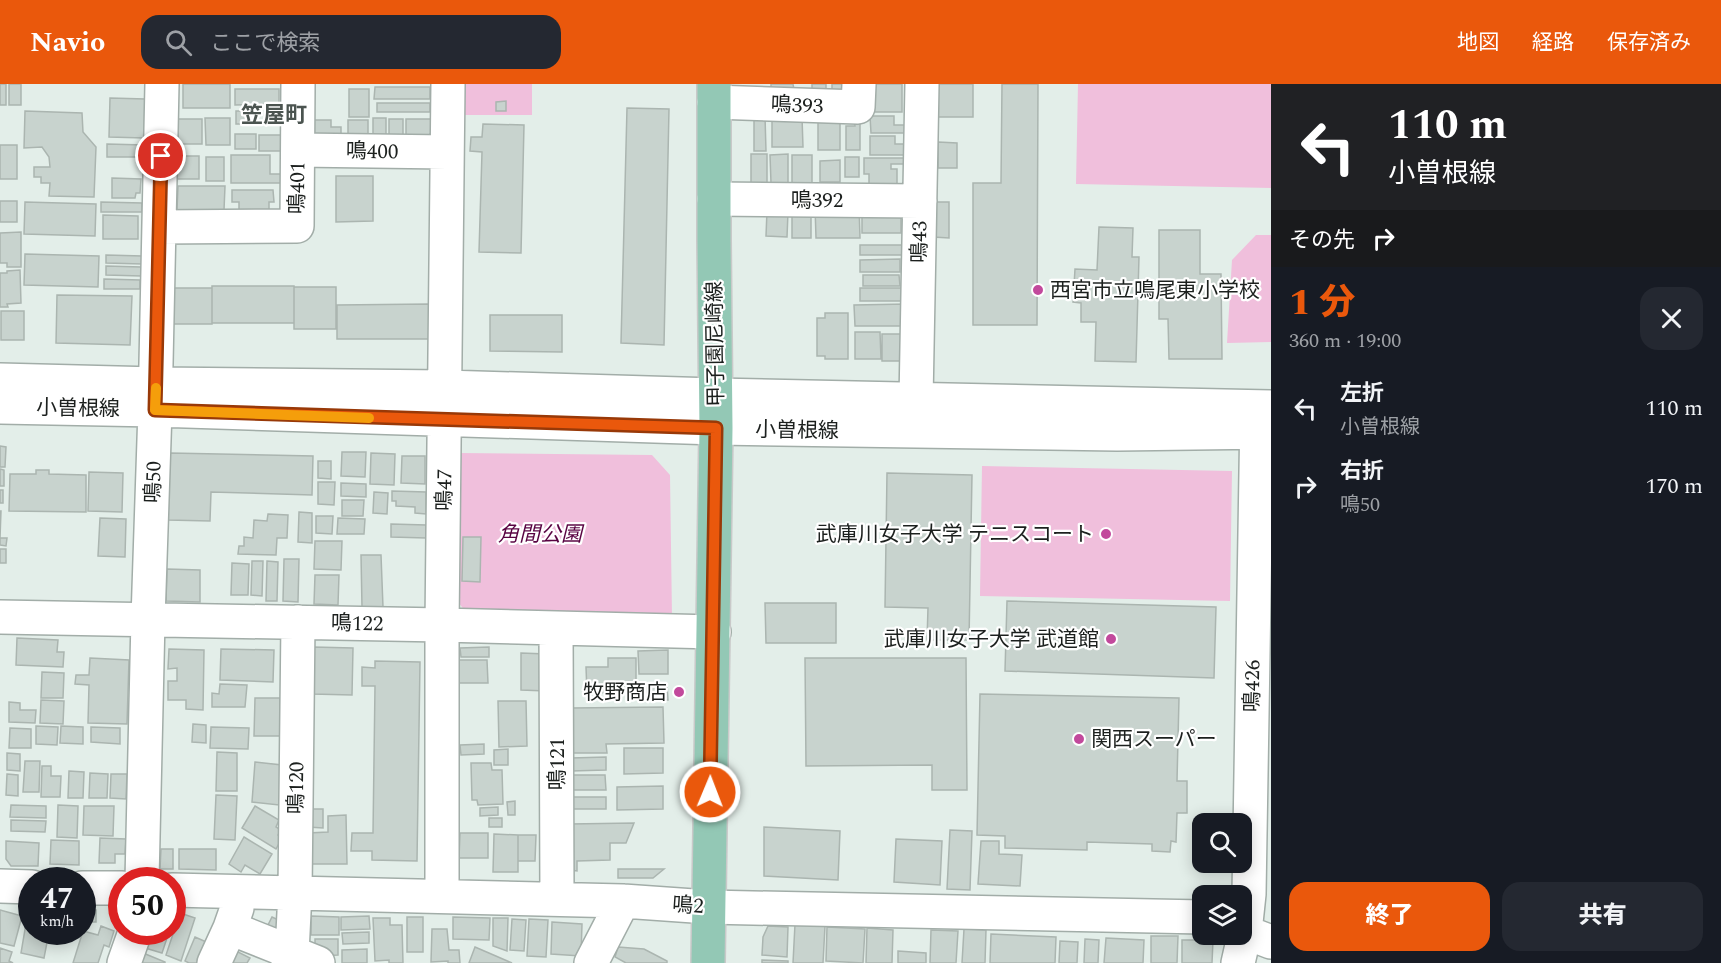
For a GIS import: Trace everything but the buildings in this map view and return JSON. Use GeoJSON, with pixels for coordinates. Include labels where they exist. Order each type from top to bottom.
{"type":"FeatureCollection","features":[{"type":"Feature","properties":{"kind":"main road","name":"甲子園尼崎線"},"geometry":{"type":"LineString","coordinates":[[708,963],[716,428],[714,93]]}},
{"type":"Feature","properties":{"kind":"street","name":"鳴50"},"geometry":{"type":"LineString","coordinates":[[142,867],[156,397],[162,84]]}},
{"type":"Feature","properties":{"kind":"street","name":"鳴401"},"geometry":{"type":"LineString","coordinates":[[159,227],[297,226],[298,84]]}},
{"type":"Feature","properties":{"kind":"street","name":"鳴47"},"geometry":{"type":"LineString","coordinates":[[442,896],[442,625],[448,84]]}},
{"type":"Feature","properties":{"kind":"street","name":"鳴393"},"geometry":{"type":"LineString","coordinates":[[714,93],[858,107],[859,84]]}},
{"type":"Feature","properties":{"kind":"street","name":"鳴43"},"geometry":{"type":"LineString","coordinates":[[916,400],[922,84]]}},
{"type":"Feature","properties":{"kind":"street","name":"鳴400"},"geometry":{"type":"LineString","coordinates":[[298,150],[447,152]]}},
{"type":"Feature","properties":{"kind":"street","name":"鳴392"},"geometry":{"type":"LineString","coordinates":[[714,199],[920,201]]}},
{"type":"Feature","properties":{"kind":"street","name":"小曽根線"},"geometry":{"type":"LineString","coordinates":[[0,380],[156,397],[445,420],[716,428],[1117,434],[1264,420]]}},
{"type":"Feature","properties":{"kind":"street","name":"小曽根線"},"geometry":{"type":"LineString","coordinates":[[0,407],[156,397],[445,387],[916,400],[1264,420]]}},
{"type":"Feature","properties":{"kind":"street","name":"鳴426"},"geometry":{"type":"LineString","coordinates":[[1250,885],[1264,420]]}},
{"type":"Feature","properties":{"kind":"street","name":"鳴122"},"geometry":{"type":"LineString","coordinates":[[0,617],[714,632]]}},
{"type":"Feature","properties":{"kind":"street","name":"鳴120"},"geometry":{"type":"LineString","coordinates":[[298,622],[295,892],[299,960]]}},
{"type":"Feature","properties":{"kind":"street","name":"鳴121"},"geometry":{"type":"LineString","coordinates":[[556,628],[557,899]]}},
{"type":"Feature","properties":{"kind":"street"},"geometry":{"type":"LineString","coordinates":[[0,886],[18,887]]}},
{"type":"Feature","properties":{"kind":"street","name":"鳴2"},"geometry":{"type":"LineString","coordinates":[[186,890],[623,901],[708,907],[1192,917]]}},
{"type":"Feature","properties":{"kind":"street"},"geometry":{"type":"LineString","coordinates":[[214,963],[243,892]]}},
{"type":"Feature","properties":{"kind":"street"},"geometry":{"type":"LineString","coordinates":[[591,963],[623,901]]}},
{"type":"Feature","properties":{"kind":"street"},"geometry":{"type":"LineString","coordinates":[[230,928],[299,960]]}},
{"type":"Feature","properties":{"kind":"street"},"geometry":{"type":"LineString","coordinates":[[124,963],[130,945]]}},
{"type":"Feature","properties":{"kind":"green space"},"geometry":{"type":"Polygon","coordinates":[[[465,84],[532,84],[532,115],[461,115],[461,88],[465,84]]]}},
{"type":"Feature","properties":{"kind":"green space"},"geometry":{"type":"Polygon","coordinates":[[[1078,84],[1271,84],[1271,188],[1076,184],[1078,84]]]}},
{"type":"Feature","properties":{"kind":"green space"},"geometry":{"type":"Polygon","coordinates":[[[1256,235],[1271,235],[1271,342],[1227,343],[1232,260],[1256,235]]]}},
{"type":"Feature","properties":{"kind":"green space","name":"角間公園"},"geometry":{"type":"Polygon","coordinates":[[[458,453],[652,455],[670,475],[672,617],[467,613],[457,601],[458,453]]]}},
{"type":"Feature","properties":{"kind":"green space","name":"武庫川女子大学 テニスコート"},"geometry":{"type":"Polygon","coordinates":[[[982,466],[1232,471],[1230,601],[980,596],[982,466]]]}},
{"type":"Feature","properties":{"kind":"slow traffic"},"geometry":{"type":"LineString","coordinates":[[156,388],[155,410],[369,418]]}},
{"type":"Feature","properties":{"kind":"place","name":"西宮市立鳴尾東小学校"},"geometry":{"type":"Point","coordinates":[1038,290]}},
{"type":"Feature","properties":{"kind":"place","name":"武庫川女子大学 テニスコート"},"geometry":{"type":"Point","coordinates":[1106,534]}},
{"type":"Feature","properties":{"kind":"place","name":"武庫川女子大学 武道館"},"geometry":{"type":"Point","coordinates":[1111,639]}},
{"type":"Feature","properties":{"kind":"place","name":"牧野商店"},"geometry":{"type":"Point","coordinates":[679,692]}},
{"type":"Feature","properties":{"kind":"place","name":"関西スーパー"},"geometry":{"type":"Point","coordinates":[1079,739]}},
{"type":"Feature","properties":{"kind":"district","name":"笠屋町"},"geometry":{"type":"Point","coordinates":[274,114]}},
{"type":"Feature","properties":{"kind":"route"},"geometry":{"type":"LineString","coordinates":[[161,156],[155,410],[716,428],[710,792]]}}]}
